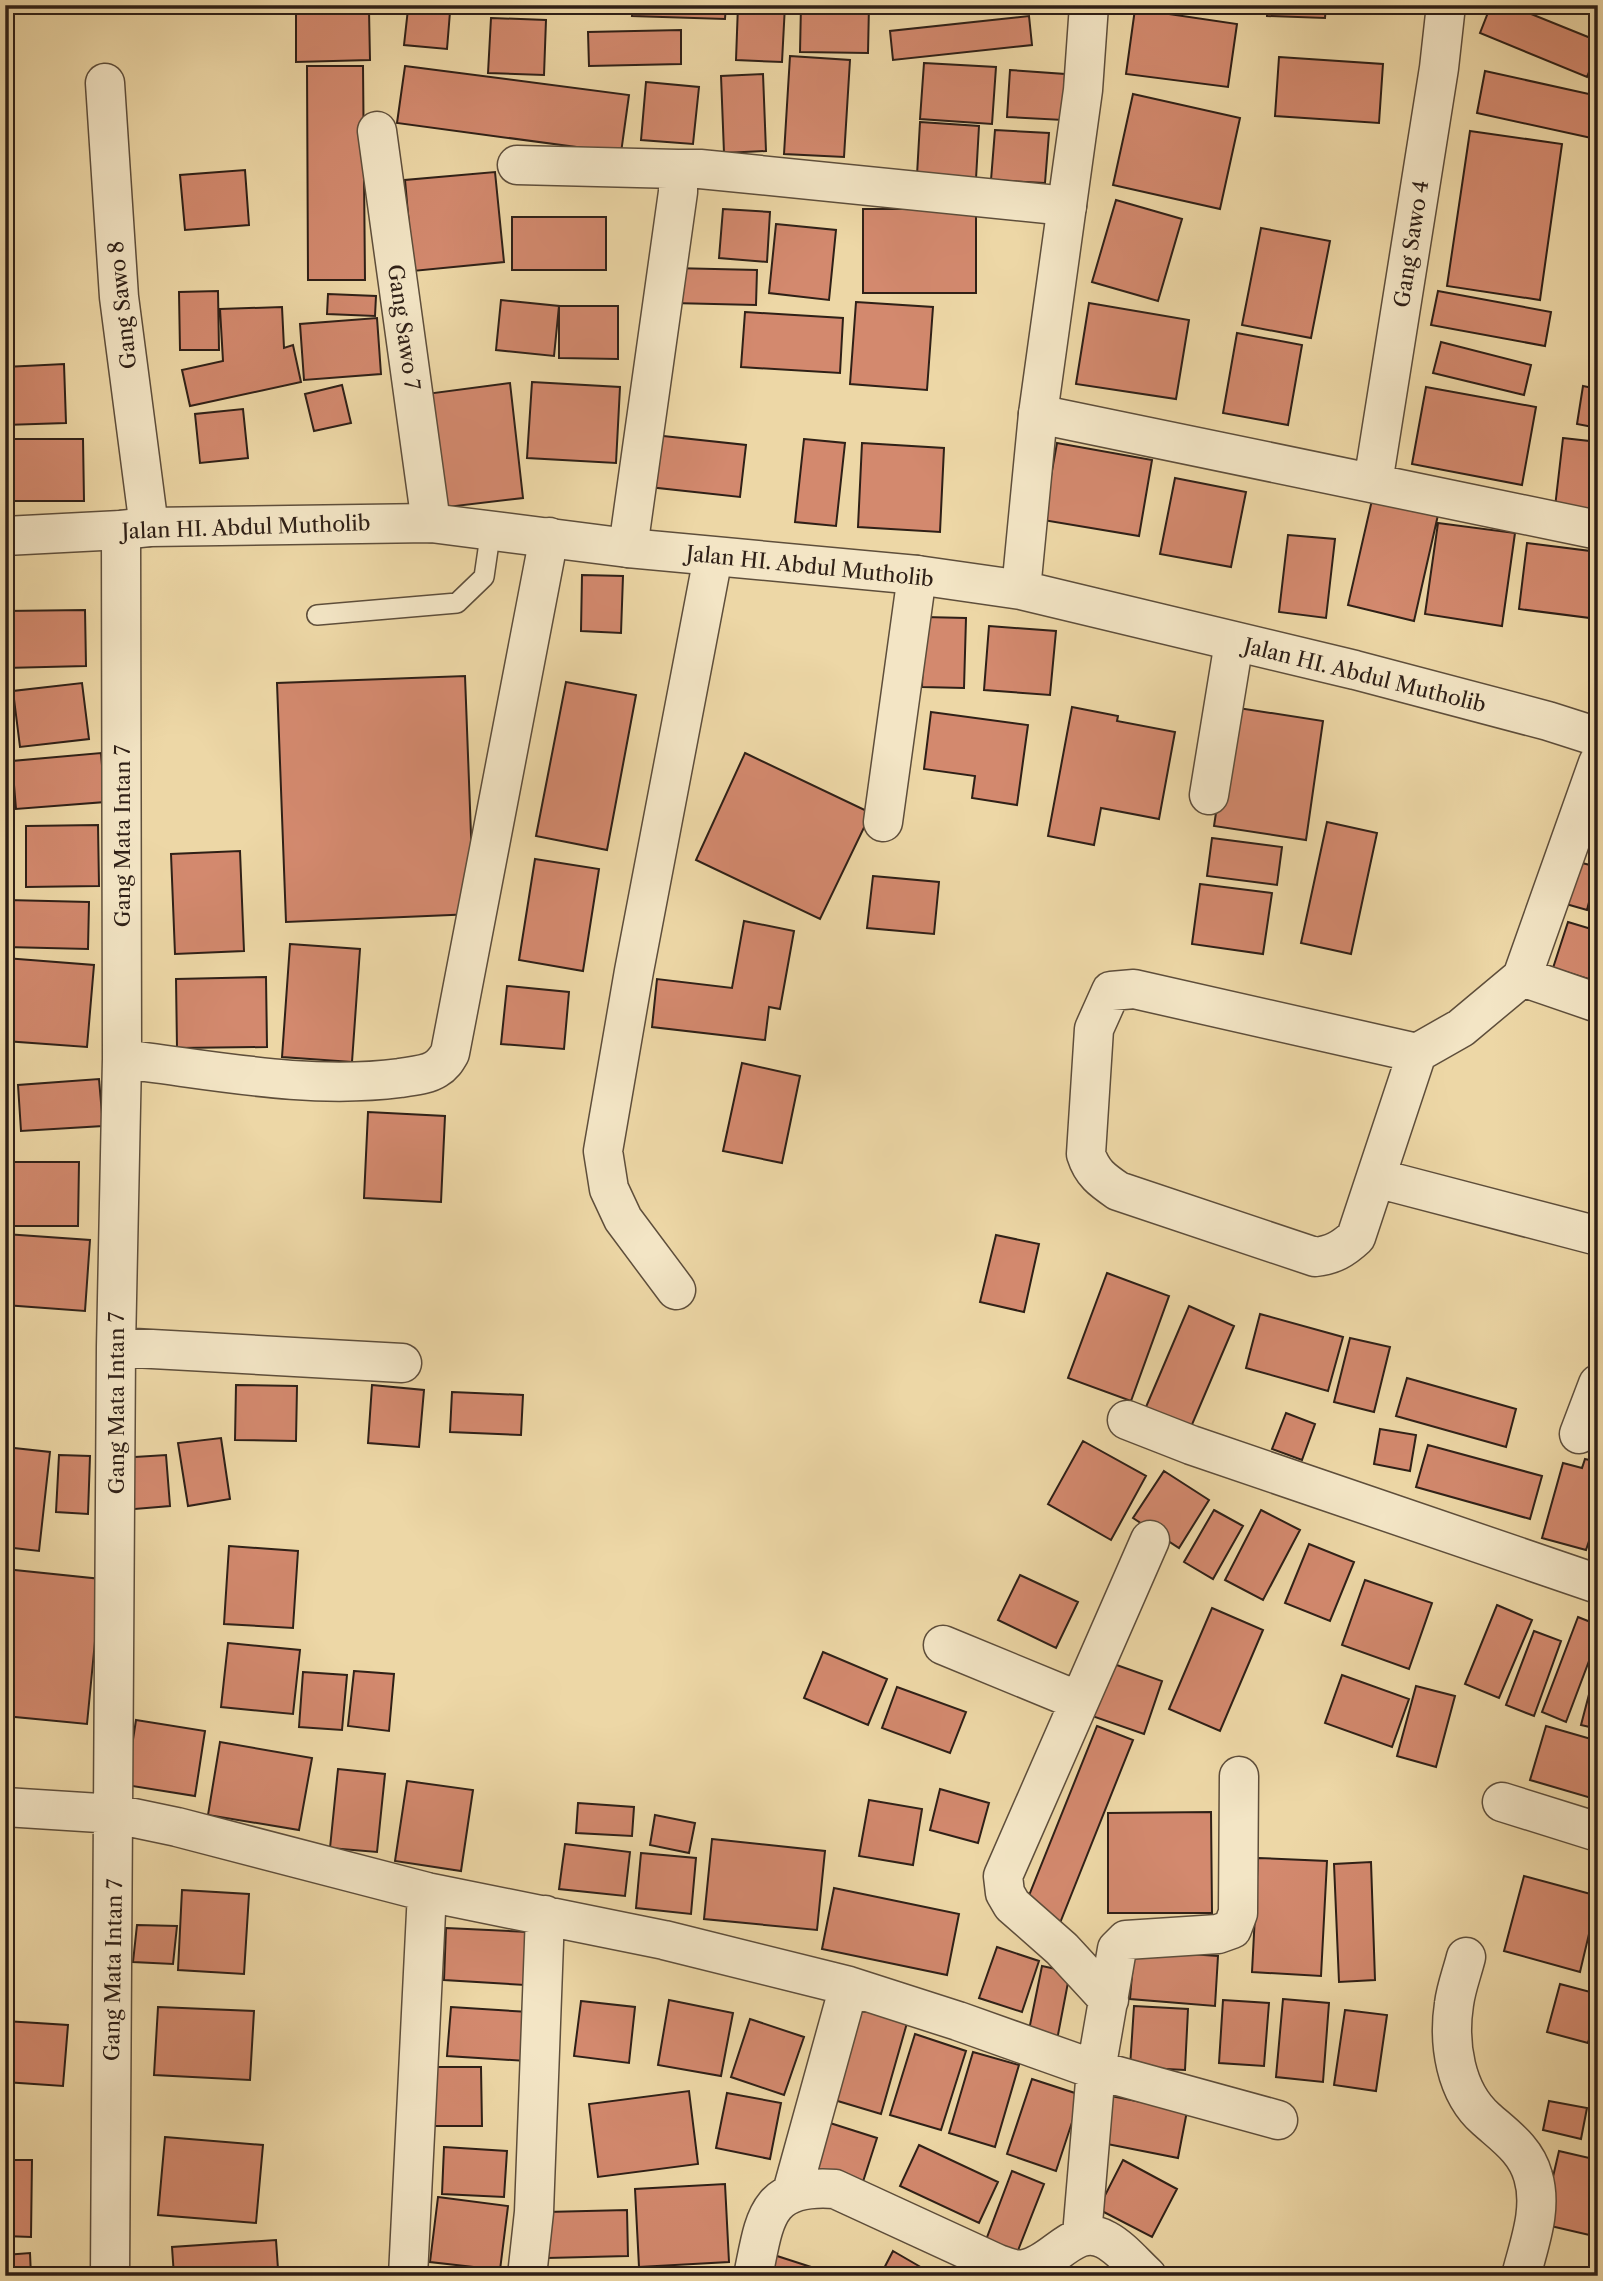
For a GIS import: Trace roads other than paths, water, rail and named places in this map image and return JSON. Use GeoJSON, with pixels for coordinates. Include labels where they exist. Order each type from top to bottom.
{"type":"FeatureCollection","features":[{"type":"Feature","properties":{"kind":"street"},"geometry":{"type":"LineString","coordinates":[[1021,590],[1038,414],[1083,90],[1089,5]]}},
{"type":"Feature","properties":{"kind":"street","name":"Gang Sawo 4"},"geometry":{"type":"LineString","coordinates":[[1373,483],[1439,68],[1446,5]]}},
{"type":"Feature","properties":{"kind":"street","name":"Gang Sawo 8"},"geometry":{"type":"LineString","coordinates":[[105,83],[135,529]]}},
{"type":"Feature","properties":{"kind":"street","name":"Gang Sawo 7"},"geometry":{"type":"LineString","coordinates":[[377,131],[431,523]]}},
{"type":"Feature","properties":{"kind":"street"},"geometry":{"type":"LineString","coordinates":[[517,165],[714,170],[1068,206]]}},
{"type":"Feature","properties":{"kind":"street"},"geometry":{"type":"LineString","coordinates":[[628,548],[678,192],[678,169]]}},
{"type":"Feature","properties":{"kind":"street"},"geometry":{"type":"LineString","coordinates":[[1038,414],[1598,530]]}},
{"type":"Feature","properties":{"kind":"street","name":"Jalan HI. Abdul Mutholib"},"geometry":{"type":"LineString","coordinates":[[5,536],[135,529],[431,523],[628,548],[916,575],[1021,590],[1548,720],[1598,737]]}},
{"type":"Feature","properties":{"kind":"street","name":"Gang Mata Intan 7"},"geometry":{"type":"LineString","coordinates":[[110,2276],[116,1347],[135,529]]}},
{"type":"Feature","properties":{"kind":"street"},"geometry":{"type":"LineString","coordinates":[[122,1059],[317,1082],[375,1081],[412,1076],[435,1071],[445,1063],[450,1053],[549,537]]}},
{"type":"Feature","properties":{"kind":"street"},"geometry":{"type":"LineString","coordinates":[[676,1290],[623,1219],[609,1189],[603,1151],[634,971],[713,557]]}},
{"type":"Feature","properties":{"kind":"street"},"geometry":{"type":"LineString","coordinates":[[883,822],[916,575]]}},
{"type":"Feature","properties":{"kind":"street"},"geometry":{"type":"LineString","coordinates":[[1209,795],[1234,642]]}},
{"type":"Feature","properties":{"kind":"street"},"geometry":{"type":"LineString","coordinates":[[1417,1053],[1134,989],[1111,991],[1094,1029],[1086,1154],[1090,1166],[1100,1179],[1118,1191],[1315,1257],[1330,1255],[1344,1248],[1356,1237],[1417,1053],[1461,1028],[1522,977],[1598,763]]}},
{"type":"Feature","properties":{"kind":"street"},"geometry":{"type":"LineString","coordinates":[[1522,977],[1598,1003]]}},
{"type":"Feature","properties":{"kind":"street"},"geometry":{"type":"LineString","coordinates":[[1376,1178],[1598,1236]]}},
{"type":"Feature","properties":{"kind":"street"},"geometry":{"type":"LineString","coordinates":[[116,1347],[402,1363]]}},
{"type":"Feature","properties":{"kind":"street"},"geometry":{"type":"LineString","coordinates":[[1579,1434],[1598,1384]]}},
{"type":"Feature","properties":{"kind":"street"},"geometry":{"type":"LineString","coordinates":[[1127,1420],[1191,1446],[1598,1584]]}},
{"type":"Feature","properties":{"kind":"street"},"geometry":{"type":"LineString","coordinates":[[1109,2000],[1062,1949],[1012,1905],[1005,1893],[1003,1876],[1150,1540]]}},
{"type":"Feature","properties":{"kind":"street"},"geometry":{"type":"LineString","coordinates":[[943,1645],[1080,1701]]}},
{"type":"Feature","properties":{"kind":"street"},"geometry":{"type":"LineString","coordinates":[[1094,2238],[1096,2070],[1117,1949],[1126,1940],[1218,1934],[1232,1929],[1238,1913],[1239,1776]]}},
{"type":"Feature","properties":{"kind":"street"},"geometry":{"type":"LineString","coordinates":[[1502,1802],[1598,1832]]}},
{"type":"Feature","properties":{"kind":"street"},"geometry":{"type":"LineString","coordinates":[[5,1807],[115,1814],[177,1827],[427,1892],[664,1940],[849,1986],[1096,2070],[1278,2120]]}},
{"type":"Feature","properties":{"kind":"street"},"geometry":{"type":"LineString","coordinates":[[408,2276],[427,1892]]}},
{"type":"Feature","properties":{"kind":"street"},"geometry":{"type":"LineString","coordinates":[[527,2276],[534,2212],[545,1915]]}},
{"type":"Feature","properties":{"kind":"street"},"geometry":{"type":"LineString","coordinates":[[1466,1957],[1454,2004],[1452,2026],[1459,2075],[1468,2100],[1483,2117],[1518,2146],[1533,2175],[1537,2212],[1521,2276]]}},
{"type":"Feature","properties":{"kind":"street"},"geometry":{"type":"LineString","coordinates":[[792,2192],[849,1986]]}},
{"type":"Feature","properties":{"kind":"street"},"geometry":{"type":"LineString","coordinates":[[753,2276],[765,2220],[775,2205],[792,2192],[812,2188],[835,2189],[1016,2270],[1028,2269],[1094,2238]]}},
{"type":"Feature","properties":{"kind":"street"},"geometry":{"type":"LineString","coordinates":[[1094,2238],[1147,2276]]}},
{"type":"Feature","properties":{"kind":"lane"},"geometry":{"type":"LineString","coordinates":[[317,615],[457,603],[484,577],[491,529]]}}]}
